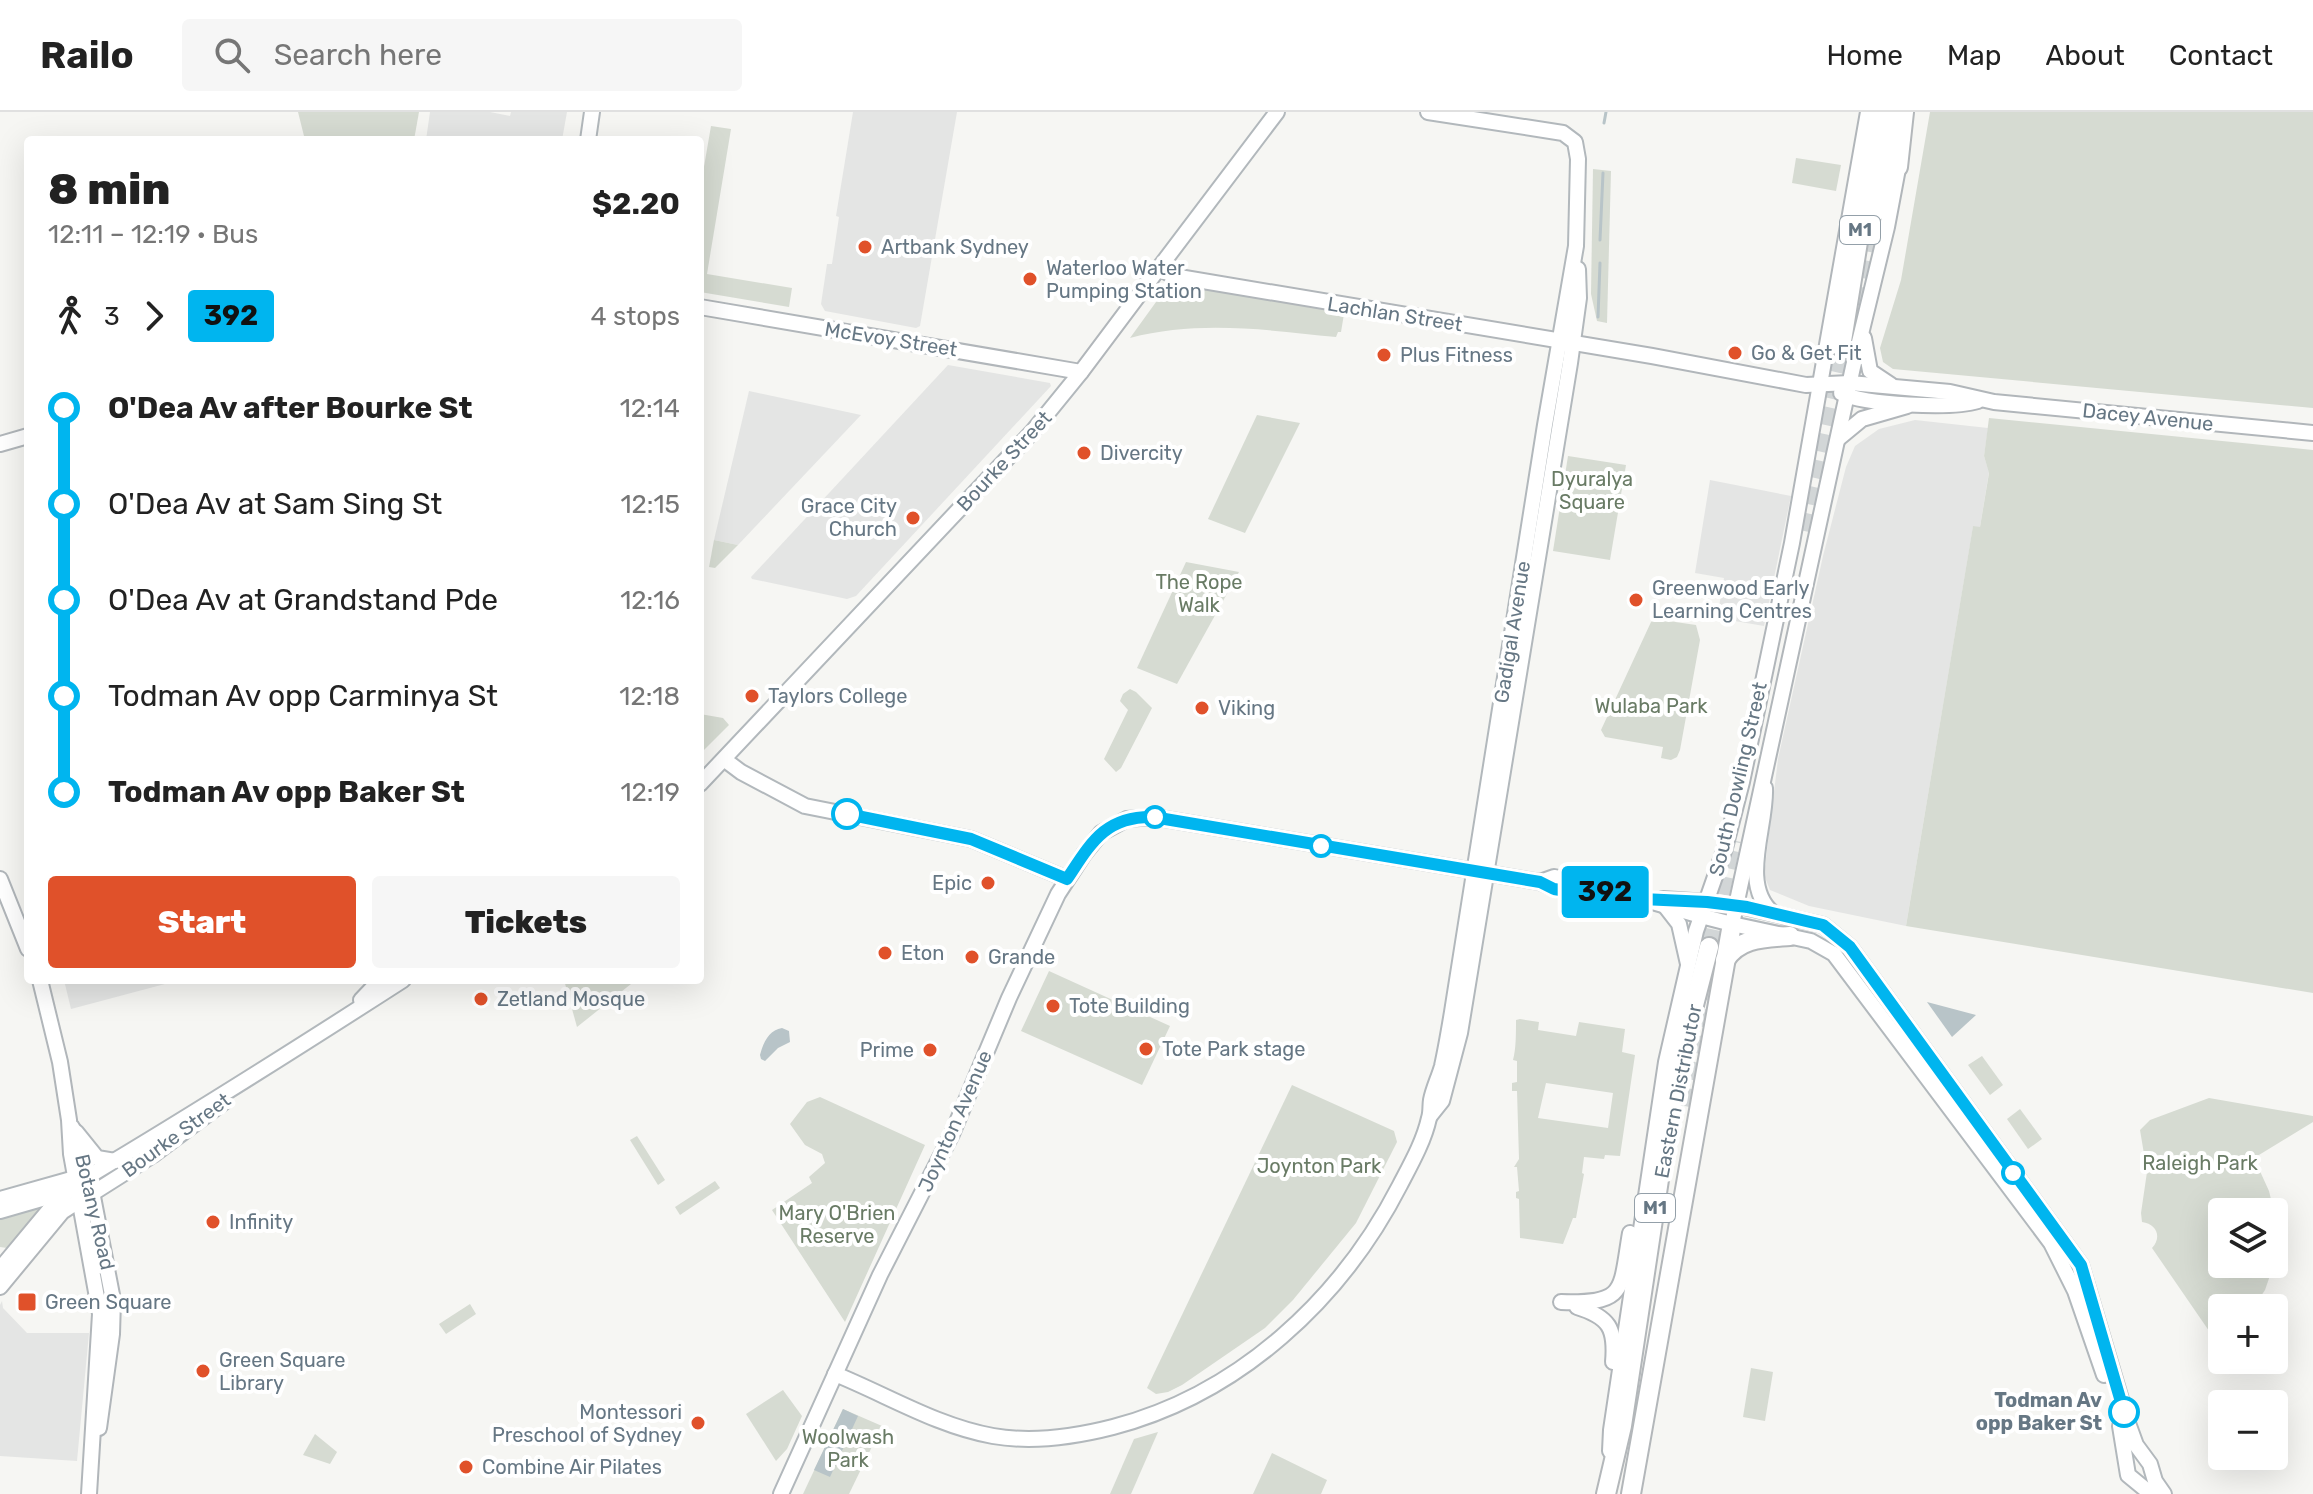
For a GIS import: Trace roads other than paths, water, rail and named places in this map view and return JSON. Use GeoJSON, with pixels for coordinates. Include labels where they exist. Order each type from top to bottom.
{"type":"FeatureCollection","features":[{"type":"Feature","properties":{"kind":"highway","name":"M1"},"geometry":{"type":"LineString","coordinates":[[1841,347],[1879,112]]}},
{"type":"Feature","properties":{"kind":"highway","name":"M1"},"geometry":{"type":"LineString","coordinates":[[1877,211],[1892,112]]}},
{"type":"Feature","properties":{"kind":"highway"},"geometry":{"type":"LineString","coordinates":[[1898,167],[1906,112]]}},
{"type":"Feature","properties":{"kind":"highway"},"geometry":{"type":"LineString","coordinates":[[1628,1494],[1734,914]]}},
{"type":"Feature","properties":{"kind":"highway"},"geometry":{"type":"LineString","coordinates":[[1723,964],[1731,952],[1748,941],[1790,936]]}},
{"type":"Feature","properties":{"kind":"highway","name":"Eastern Distributor"},"geometry":{"type":"LineString","coordinates":[[1609,1471],[1622,1426],[1666,1133],[1685,1040],[1709,947]]}},
{"type":"Feature","properties":{"kind":"highway","name":"Eastern Distributor"},"geometry":{"type":"LineString","coordinates":[[1628,1494],[1685,1106]]}},
{"type":"Feature","properties":{"kind":"highway","name":"South Dowling Street"},"geometry":{"type":"LineString","coordinates":[[1606,1494],[1609,1471]]}},
{"type":"Feature","properties":{"kind":"main road"},"geometry":{"type":"LineString","coordinates":[[589,136],[592,112]]}},
{"type":"Feature","properties":{"kind":"main road","name":"Bourke Street"},"geometry":{"type":"LineString","coordinates":[[704,780],[1033,431],[1277,112]]}},
{"type":"Feature","properties":{"kind":"main road","name":"Gadigal Avenue"},"geometry":{"type":"LineString","coordinates":[[835,1374],[924,1415],[995,1436],[1038,1439],[1073,1436],[1145,1419],[1184,1402],[1247,1366],[1297,1323],[1349,1266],[1392,1201],[1430,1116],[1430,1102],[1450,1023],[1480,874],[1566,342],[1576,246],[1577,146],[1572,138],[1563,133],[1428,112]]}},
{"type":"Feature","properties":{"kind":"main road","name":"South Dowling Street"},"geometry":{"type":"LineString","coordinates":[[1609,1471],[1611,1430],[1666,1062],[1701,916],[1725,848],[1742,782],[1822,385],[1868,112]]}},
{"type":"Feature","properties":{"kind":"main road","name":"South Dowling Street"},"geometry":{"type":"LineString","coordinates":[[1734,914],[1898,167]]}},
{"type":"Feature","properties":{"kind":"main road","name":"Lachlan Street"},"geometry":{"type":"LineString","coordinates":[[1159,268],[1173,276],[1759,377],[1822,385]]}},
{"type":"Feature","properties":{"kind":"main road","name":"McEvoy Street"},"geometry":{"type":"LineString","coordinates":[[704,308],[1081,372]]}},
{"type":"Feature","properties":{"kind":"main road"},"geometry":{"type":"LineString","coordinates":[[1863,330],[1870,371],[1896,388]]}},
{"type":"Feature","properties":{"kind":"main road","name":"Dacey Avenue"},"geometry":{"type":"LineString","coordinates":[[1822,385],[1915,404],[1950,406],[1984,399]]}},
{"type":"Feature","properties":{"kind":"main road","name":"Dacey Avenue"},"geometry":{"type":"LineString","coordinates":[[1848,390],[1896,388],[1950,392],[1994,402],[2313,433]]}},
{"type":"Feature","properties":{"kind":"main road"},"geometry":{"type":"LineString","coordinates":[[1839,438],[1862,419],[1915,404]]}},
{"type":"Feature","properties":{"kind":"main road"},"geometry":{"type":"LineString","coordinates":[[0,446],[24,439]]}},
{"type":"Feature","properties":{"kind":"main road"},"geometry":{"type":"LineString","coordinates":[[725,760],[741,772],[805,806],[971,839],[1067,879]]}},
{"type":"Feature","properties":{"kind":"main road"},"geometry":{"type":"LineString","coordinates":[[1764,776],[1765,807],[1756,882],[1760,896],[1773,913]]}},
{"type":"Feature","properties":{"kind":"main road","name":"Joynton Avenue"},"geometry":{"type":"LineString","coordinates":[[781,1494],[880,1275],[950,1139],[1009,998],[1067,879],[1101,833],[1117,823],[1140,817],[1219,827],[1480,874],[1540,882],[1554,877],[1582,882],[1589,889],[1642,899]]}},
{"type":"Feature","properties":{"kind":"main road"},"geometry":{"type":"LineString","coordinates":[[0,879],[24,939]]}},
{"type":"Feature","properties":{"kind":"main road"},"geometry":{"type":"LineString","coordinates":[[1642,899],[1707,902],[1790,936],[1821,945],[1834,954],[2041,1229],[2064,1266],[2123,1434],[2130,1478],[2151,1494]]}},
{"type":"Feature","properties":{"kind":"main road"},"geometry":{"type":"LineString","coordinates":[[1642,899],[1701,916],[1773,913],[1823,925],[1845,941],[2076,1257],[2088,1283],[2136,1445],[2164,1494]]}},
{"type":"Feature","properties":{"kind":"main road"},"geometry":{"type":"LineString","coordinates":[[1664,905],[1679,924],[1688,964]]}},
{"type":"Feature","properties":{"kind":"main road","name":"Botany Road"},"geometry":{"type":"LineString","coordinates":[[41,984],[60,1062],[79,1188],[113,1306],[103,1409],[94,1448],[89,1494]]}},
{"type":"Feature","properties":{"kind":"main road"},"geometry":{"type":"LineString","coordinates":[[344,1018],[376,984]]}},
{"type":"Feature","properties":{"kind":"main road","name":"Bourke Street"},"geometry":{"type":"LineString","coordinates":[[79,1188],[153,1155],[258,1075],[397,984]]}},
{"type":"Feature","properties":{"kind":"main road","name":"Bourke Street"},"geometry":{"type":"LineString","coordinates":[[79,1188],[207,1102],[258,1075]]}},
{"type":"Feature","properties":{"kind":"main road"},"geometry":{"type":"LineString","coordinates":[[69,1120],[93,1154],[104,1161],[115,1161]]}},
{"type":"Feature","properties":{"kind":"main road"},"geometry":{"type":"LineString","coordinates":[[1611,1430],[1614,1348],[1611,1330],[1597,1314],[1561,1302],[1599,1301],[1617,1291],[1622,1279],[1633,1212],[1647,1185]]}},
{"type":"Feature","properties":{"kind":"main road"},"geometry":{"type":"LineString","coordinates":[[0,1199],[79,1188]]}},
{"type":"Feature","properties":{"kind":"main road"},"geometry":{"type":"LineString","coordinates":[[0,1211],[79,1188]]}},
{"type":"Feature","properties":{"kind":"main road"},"geometry":{"type":"LineString","coordinates":[[0,1269],[79,1188]]}},
{"type":"Feature","properties":{"kind":"main road"},"geometry":{"type":"LineString","coordinates":[[0,1287],[79,1188]]}},
{"type":"Feature","properties":{"kind":"main road"},"geometry":{"type":"LineString","coordinates":[[2041,1229],[2063,1252],[2076,1257]]}},
{"type":"Feature","properties":{"kind":"main road"},"geometry":{"type":"LineString","coordinates":[[2076,1257],[2072,1267],[2079,1287],[2079,1303]]}},
{"type":"Feature","properties":{"kind":"main road"},"geometry":{"type":"LineString","coordinates":[[2127,1470],[2134,1459],[2150,1465]]}},
{"type":"Feature","properties":{"kind":"main road"},"geometry":{"type":"LineString","coordinates":[[2138,1483],[2150,1478],[2150,1465]]}},
{"type":"Feature","properties":{"kind":"waterway"},"geometry":{"type":"LineString","coordinates":[[1604,123],[1606,112]]}},
{"type":"Feature","properties":{"kind":"waterway"},"geometry":{"type":"LineString","coordinates":[[1600,240],[1603,173]]}},
{"type":"Feature","properties":{"kind":"waterway"},"geometry":{"type":"LineString","coordinates":[[1598,317],[1600,263]]}},
{"type":"Feature","properties":{"kind":"tunnel"},"geometry":{"type":"LineString","coordinates":[[1849,358],[1877,211]]}},
{"type":"Feature","properties":{"kind":"tunnel"},"geometry":{"type":"LineString","coordinates":[[1800,530],[1841,347]]}},
{"type":"Feature","properties":{"kind":"tunnel"},"geometry":{"type":"LineString","coordinates":[[1709,947],[1732,840]]}},
{"type":"Feature","properties":{"kind":"tunnel"},"geometry":{"type":"LineString","coordinates":[[1685,1106],[1719,950]]}},
{"type":"Feature","properties":{"kind":"place","name":"Artbank Sydney"},"geometry":{"type":"Point","coordinates":[865,247]}},
{"type":"Feature","properties":{"kind":"place","name":"Waterloo Water Pumping Station"},"geometry":{"type":"Point","coordinates":[1030,279]}},
{"type":"Feature","properties":{"kind":"place","name":"Go & Get Fit"},"geometry":{"type":"Point","coordinates":[1735,353]}},
{"type":"Feature","properties":{"kind":"place","name":"Plus Fitness"},"geometry":{"type":"Point","coordinates":[1384,355]}},
{"type":"Feature","properties":{"kind":"place","name":"Divercity"},"geometry":{"type":"Point","coordinates":[1084,453]}},
{"type":"Feature","properties":{"kind":"place","name":"Grace City Church"},"geometry":{"type":"Point","coordinates":[913,518]}},
{"type":"Feature","properties":{"kind":"place","name":"Greenwood Early Learning Centres"},"geometry":{"type":"Point","coordinates":[1636,600]}},
{"type":"Feature","properties":{"kind":"place","name":"Taylors College"},"geometry":{"type":"Point","coordinates":[752,696]}},
{"type":"Feature","properties":{"kind":"place","name":"Viking"},"geometry":{"type":"Point","coordinates":[1202,708]}},
{"type":"Feature","properties":{"kind":"place","name":"Epic"},"geometry":{"type":"Point","coordinates":[988,883]}},
{"type":"Feature","properties":{"kind":"place","name":"Eton"},"geometry":{"type":"Point","coordinates":[885,953]}},
{"type":"Feature","properties":{"kind":"place","name":"Grande"},"geometry":{"type":"Point","coordinates":[972,957]}},
{"type":"Feature","properties":{"kind":"place","name":"Zetland Mosque"},"geometry":{"type":"Point","coordinates":[481,999]}},
{"type":"Feature","properties":{"kind":"place","name":"Tote Building"},"geometry":{"type":"Point","coordinates":[1053,1006]}},
{"type":"Feature","properties":{"kind":"place","name":"Tote Park stage"},"geometry":{"type":"Point","coordinates":[1146,1049]}},
{"type":"Feature","properties":{"kind":"place","name":"Prime"},"geometry":{"type":"Point","coordinates":[930,1050]}},
{"type":"Feature","properties":{"kind":"place","name":"Infinity"},"geometry":{"type":"Point","coordinates":[213,1222]}},
{"type":"Feature","properties":{"kind":"place","name":"Green Square"},"geometry":{"type":"Point","coordinates":[27,1302]}},
{"type":"Feature","properties":{"kind":"place","name":"Green Square Library"},"geometry":{"type":"Point","coordinates":[203,1371]}},
{"type":"Feature","properties":{"kind":"place","name":"Todman Av opp Baker St"},"geometry":{"type":"Point","coordinates":[2124,1412]}},
{"type":"Feature","properties":{"kind":"place","name":"Montessori Preschool of Sydney"},"geometry":{"type":"Point","coordinates":[698,1423]}},
{"type":"Feature","properties":{"kind":"place","name":"Combine Air Pilates"},"geometry":{"type":"Point","coordinates":[466,1467]}},
{"type":"Feature","properties":{"kind":"park label","name":"Dyuralya Square"},"geometry":{"type":"Point","coordinates":[1592,490]}},
{"type":"Feature","properties":{"kind":"park label","name":"The Rope Walk"},"geometry":{"type":"Point","coordinates":[1199,594]}},
{"type":"Feature","properties":{"kind":"park label","name":"Wulaba Park"},"geometry":{"type":"Point","coordinates":[1651,706]}},
{"type":"Feature","properties":{"kind":"park label","name":"Raleigh Park"},"geometry":{"type":"Point","coordinates":[2200,1163]}},
{"type":"Feature","properties":{"kind":"park label","name":"Joynton Park"},"geometry":{"type":"Point","coordinates":[1319,1166]}},
{"type":"Feature","properties":{"kind":"park label","name":"Mary O'Brien Reserve"},"geometry":{"type":"Point","coordinates":[837,1224]}},
{"type":"Feature","properties":{"kind":"park label","name":"Woolwash Park"},"geometry":{"type":"Point","coordinates":[848,1448]}}]}
